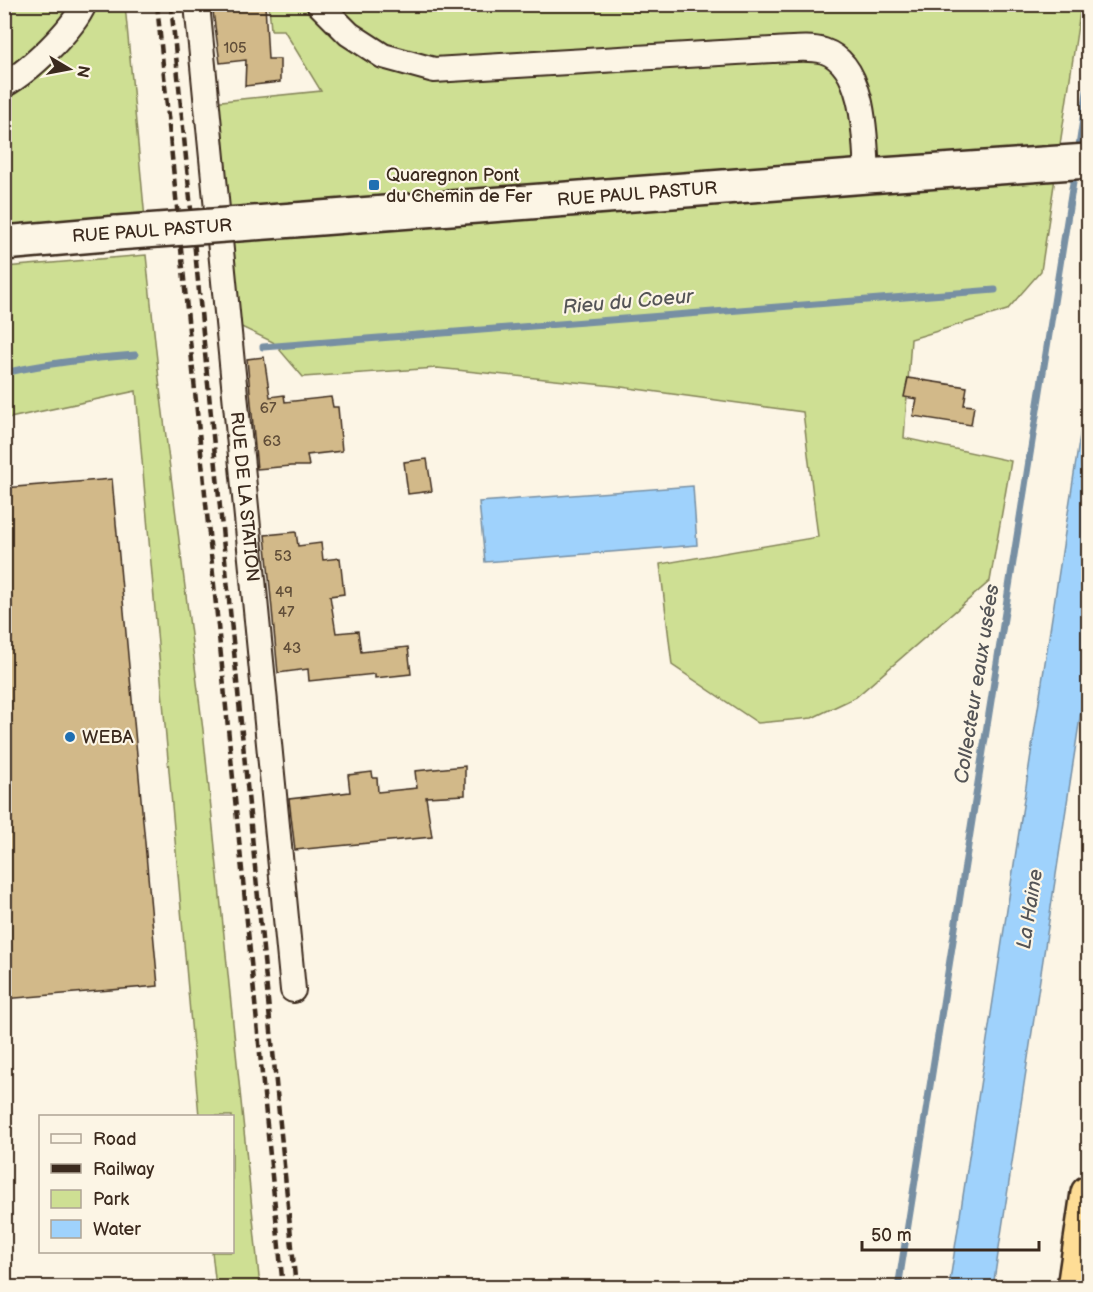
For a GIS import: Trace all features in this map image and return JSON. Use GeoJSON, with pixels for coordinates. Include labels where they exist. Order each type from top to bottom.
{"type":"FeatureCollection","features":[{"type":"Feature","properties":{"kind":"highway"},"geometry":{"type":"LineString","coordinates":[[1074,1287],[1089,1193]]}},
{"type":"Feature","properties":{"kind":"main road","name":"RUE PAUL PASTUR"},"geometry":{"type":"LineString","coordinates":[[4,243],[1089,161]]}},
{"type":"Feature","properties":{"kind":"street"},"geometry":{"type":"LineString","coordinates":[[4,85],[26,70],[69,28],[84,4]]}},
{"type":"Feature","properties":{"kind":"street","name":"RUE DE LA STATION"},"geometry":{"type":"LineString","coordinates":[[196,4],[293,990]]}},
{"type":"Feature","properties":{"kind":"street"},"geometry":{"type":"LineString","coordinates":[[319,4],[349,34],[383,56],[434,70],[772,50],[823,51],[837,58],[848,71],[856,91],[862,112],[867,176]]}},
{"type":"Feature","properties":{"kind":"green space"},"geometry":{"type":"Polygon","coordinates":[[[5,5],[125,5],[145,219],[5,231],[5,5]]]}},
{"type":"Feature","properties":{"kind":"green space"},"geometry":{"type":"Polygon","coordinates":[[[269,5],[1081,5],[1041,271],[1007,310],[911,339],[904,438],[1011,461],[990,581],[856,697],[812,718],[758,723],[672,665],[660,564],[818,537],[803,412],[614,386],[437,368],[303,377],[273,342],[233,323],[212,102],[321,91],[284,30],[271,30],[269,5]]]}},
{"type":"Feature","properties":{"kind":"green space"},"geometry":{"type":"Polygon","coordinates":[[[146,255],[160,389],[203,730],[260,1287],[216,1287],[212,1253],[234,1253],[234,1115],[199,1115],[136,391],[5,419],[5,267],[146,255]]]}},
{"type":"Feature","properties":{"kind":"water","name":"La Haine"},"geometry":{"type":"Polygon","coordinates":[[[1088,383],[1088,665],[993,1287],[949,1287],[1088,383]]]}},
{"type":"Feature","properties":{"kind":"water"},"geometry":{"type":"Polygon","coordinates":[[[693,486],[697,545],[485,562],[479,502],[693,486]]]}},
{"type":"Feature","properties":{"kind":"building"},"geometry":{"type":"Polygon","coordinates":[[[212,4],[265,4],[268,59],[280,59],[280,82],[245,86],[246,60],[220,63],[212,4]]]}},
{"type":"Feature","properties":{"kind":"building"},"geometry":{"type":"Polygon","coordinates":[[[264,357],[270,397],[284,395],[285,402],[331,397],[333,407],[338,407],[342,451],[307,455],[309,466],[257,469],[247,359],[264,357]]]}},
{"type":"Feature","properties":{"kind":"building"},"geometry":{"type":"Polygon","coordinates":[[[908,378],[967,387],[964,405],[974,406],[971,425],[913,416],[917,399],[904,397],[908,378]]]}},
{"type":"Feature","properties":{"kind":"building"},"geometry":{"type":"Polygon","coordinates":[[[427,459],[432,491],[408,494],[404,462],[427,459]]]}},
{"type":"Feature","properties":{"kind":"building","name":"WEBA"},"geometry":{"type":"Polygon","coordinates":[[[112,479],[158,986],[4,999],[4,488],[112,479]]]}},
{"type":"Feature","properties":{"kind":"building"},"geometry":{"type":"Polygon","coordinates":[[[296,532],[298,546],[321,543],[323,560],[340,558],[344,594],[330,596],[336,633],[358,631],[361,652],[408,647],[411,674],[375,678],[375,674],[309,681],[308,669],[278,673],[265,535],[296,532]]]}},
{"type":"Feature","properties":{"kind":"building"},"geometry":{"type":"Polygon","coordinates":[[[465,766],[465,795],[426,797],[432,837],[295,850],[289,799],[350,792],[348,775],[372,772],[373,778],[377,778],[378,792],[417,788],[415,771],[465,766]]]}},
{"type":"Feature","properties":{"kind":"waterway","name":"Collecteur eaux usées"},"geometry":{"type":"LineString","coordinates":[[1078,153],[1088,85]]}},
{"type":"Feature","properties":{"kind":"waterway","name":"Collecteur eaux usées"},"geometry":{"type":"LineString","coordinates":[[898,1288],[1075,170]]}},
{"type":"Feature","properties":{"kind":"waterway","name":"Rieu du Coeur"},"geometry":{"type":"LineString","coordinates":[[263,347],[995,290]]}},
{"type":"Feature","properties":{"kind":"waterway","name":"Rieu du Coeur"},"geometry":{"type":"LineString","coordinates":[[4,373],[70,361],[135,355]]}},
{"type":"Feature","properties":{"kind":"railway"},"geometry":{"type":"LineString","coordinates":[[157,4],[283,1288]]}},
{"type":"Feature","properties":{"kind":"railway"},"geometry":{"type":"LineString","coordinates":[[171,4],[296,1288]]}},
{"type":"Feature","properties":{"kind":"place","name":"Quaregnon Pont du Chemin de Fer"},"geometry":{"type":"Point","coordinates":[374,185]}},
{"type":"Feature","properties":{"kind":"place","name":"WEBA"},"geometry":{"type":"Point","coordinates":[70,737]}}]}
